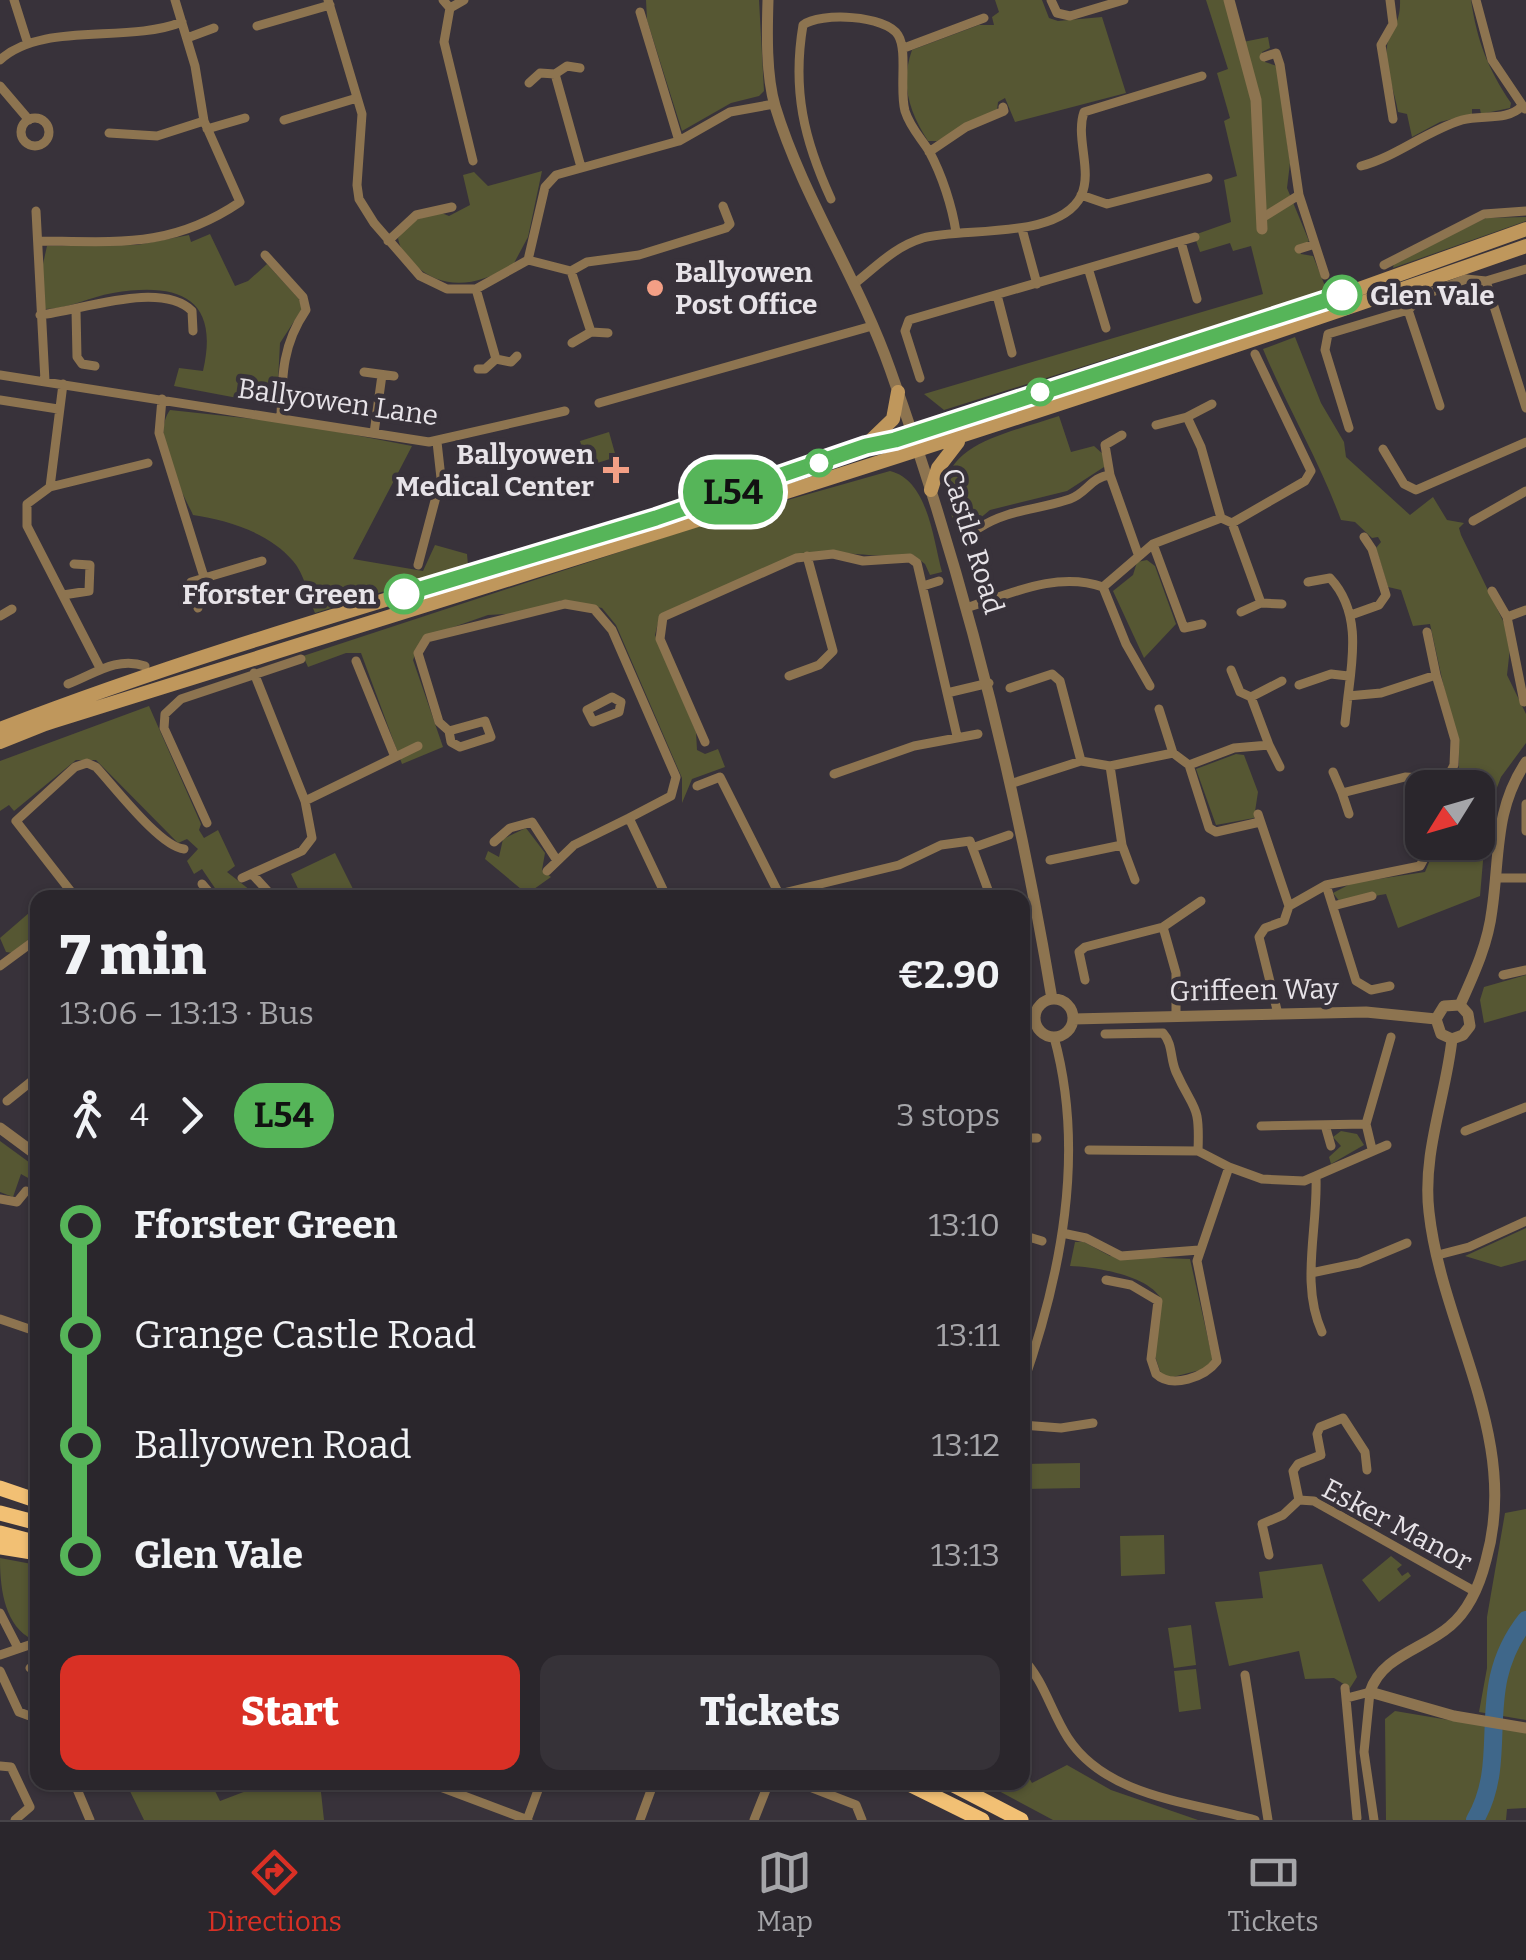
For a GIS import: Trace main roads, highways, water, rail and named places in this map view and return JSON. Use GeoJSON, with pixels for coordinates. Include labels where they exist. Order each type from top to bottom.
{"type":"FeatureCollection","features":[{"type":"Feature","properties":{"kind":"highway"},"geometry":{"type":"LineString","coordinates":[[0,1488],[30,1498]]}},
{"type":"Feature","properties":{"kind":"highway"},"geometry":{"type":"LineString","coordinates":[[0,1513],[30,1521]]}},
{"type":"Feature","properties":{"kind":"highway"},"geometry":{"type":"LineString","coordinates":[[0,1534],[30,1540]]}},
{"type":"Feature","properties":{"kind":"highway"},"geometry":{"type":"LineString","coordinates":[[0,1548],[30,1553]]}},
{"type":"Feature","properties":{"kind":"highway"},"geometry":{"type":"LineString","coordinates":[[921,1790],[982,1820]]}},
{"type":"Feature","properties":{"kind":"highway"},"geometry":{"type":"LineString","coordinates":[[963,1790],[1020,1820]]}},
{"type":"Feature","properties":{"kind":"main road"},"geometry":{"type":"LineString","coordinates":[[0,730],[348,611],[656,518],[866,446],[1278,318],[1526,229]]}},
{"type":"Feature","properties":{"kind":"main road"},"geometry":{"type":"LineString","coordinates":[[0,742],[45,724],[963,439],[1526,246]]}},
{"type":"Feature","properties":{"kind":"main road"},"geometry":{"type":"LineString","coordinates":[[866,446],[892,419],[898,392]]}},
{"type":"Feature","properties":{"kind":"main road"},"geometry":{"type":"LineString","coordinates":[[931,490],[945,457],[963,439]]}},
{"type":"Feature","properties":{"kind":"waterway"},"geometry":{"type":"LineString","coordinates":[[1475,1820],[1491,1772],[1500,1672],[1526,1620]]}},
{"type":"Feature","properties":{"kind":"place","name":"Ballyowen Post Office"},"geometry":{"type":"Point","coordinates":[655,288]}},
{"type":"Feature","properties":{"kind":"place","name":"Glen Vale"},"geometry":{"type":"Point","coordinates":[1342,295]}},
{"type":"Feature","properties":{"kind":"place","name":"Ballyowen Medical Center"},"geometry":{"type":"Point","coordinates":[616,470]}},
{"type":"Feature","properties":{"kind":"place","name":"Fforster Green"},"geometry":{"type":"Point","coordinates":[404,594]}}]}
